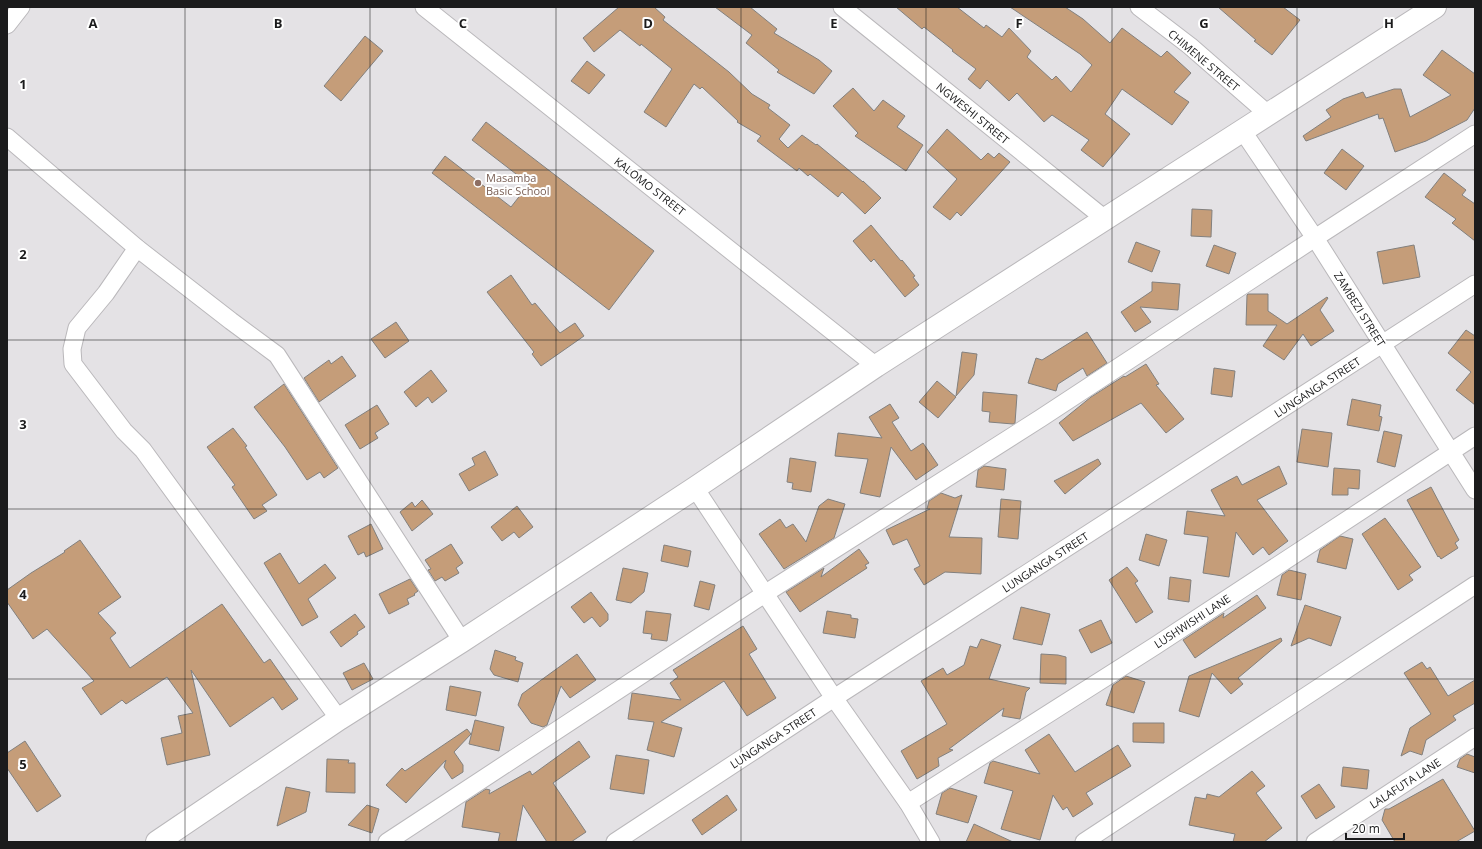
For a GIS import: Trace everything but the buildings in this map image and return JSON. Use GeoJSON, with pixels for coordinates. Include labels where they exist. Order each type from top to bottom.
{"type":"FeatureCollection","features":[{"type":"Feature","properties":{"kind":"street"},"geometry":{"type":"LineString","coordinates":[[7,25],[21,7]]}},
{"type":"Feature","properties":{"kind":"street","name":"KALOMO STREET"},"geometry":{"type":"LineString","coordinates":[[424,7],[876,366]]}},
{"type":"Feature","properties":{"kind":"street","name":"NGWESHI STREET"},"geometry":{"type":"LineString","coordinates":[[842,7],[1105,219]]}},
{"type":"Feature","properties":{"kind":"street","name":"CHIMENE STREET"},"geometry":{"type":"LineString","coordinates":[[1139,7],[1190,46],[1268,114]]}},
{"type":"Feature","properties":{"kind":"street"},"geometry":{"type":"LineString","coordinates":[[157,842],[339,718],[462,641],[695,488],[876,366],[1435,7]]}},
{"type":"Feature","properties":{"kind":"street","name":"ZAMBEZI STREET"},"geometry":{"type":"LineString","coordinates":[[1242,130],[1315,238],[1475,490]]}},
{"type":"Feature","properties":{"kind":"street"},"geometry":{"type":"LineString","coordinates":[[387,842],[766,593],[1041,418],[1475,134]]}},
{"type":"Feature","properties":{"kind":"street"},"geometry":{"type":"LineString","coordinates":[[7,137],[138,248],[231,321],[278,355],[462,641]]}},
{"type":"Feature","properties":{"kind":"street"},"geometry":{"type":"LineString","coordinates":[[138,248],[106,293],[77,328],[72,349],[73,364],[124,431],[143,450],[339,718]]}},
{"type":"Feature","properties":{"kind":"street","name":"LUNGANGA STREET"},"geometry":{"type":"LineString","coordinates":[[615,842],[834,698],[1475,284]]}},
{"type":"Feature","properties":{"kind":"street","name":"LUSHWISHI LANE"},"geometry":{"type":"LineString","coordinates":[[908,803],[1155,646],[1475,436]]}},
{"type":"Feature","properties":{"kind":"street"},"geometry":{"type":"LineString","coordinates":[[695,488],[766,593],[834,698],[908,803],[931,842]]}},
{"type":"Feature","properties":{"kind":"street"},"geometry":{"type":"LineString","coordinates":[[1084,842],[1475,586]]}},
{"type":"Feature","properties":{"kind":"street","name":"LALAFUTA LANE"},"geometry":{"type":"LineString","coordinates":[[1315,842],[1475,737]]}},
{"type":"Feature","properties":{"kind":"place","name":"Masamba Basic School"},"geometry":{"type":"Point","coordinates":[478,183]}}]}
